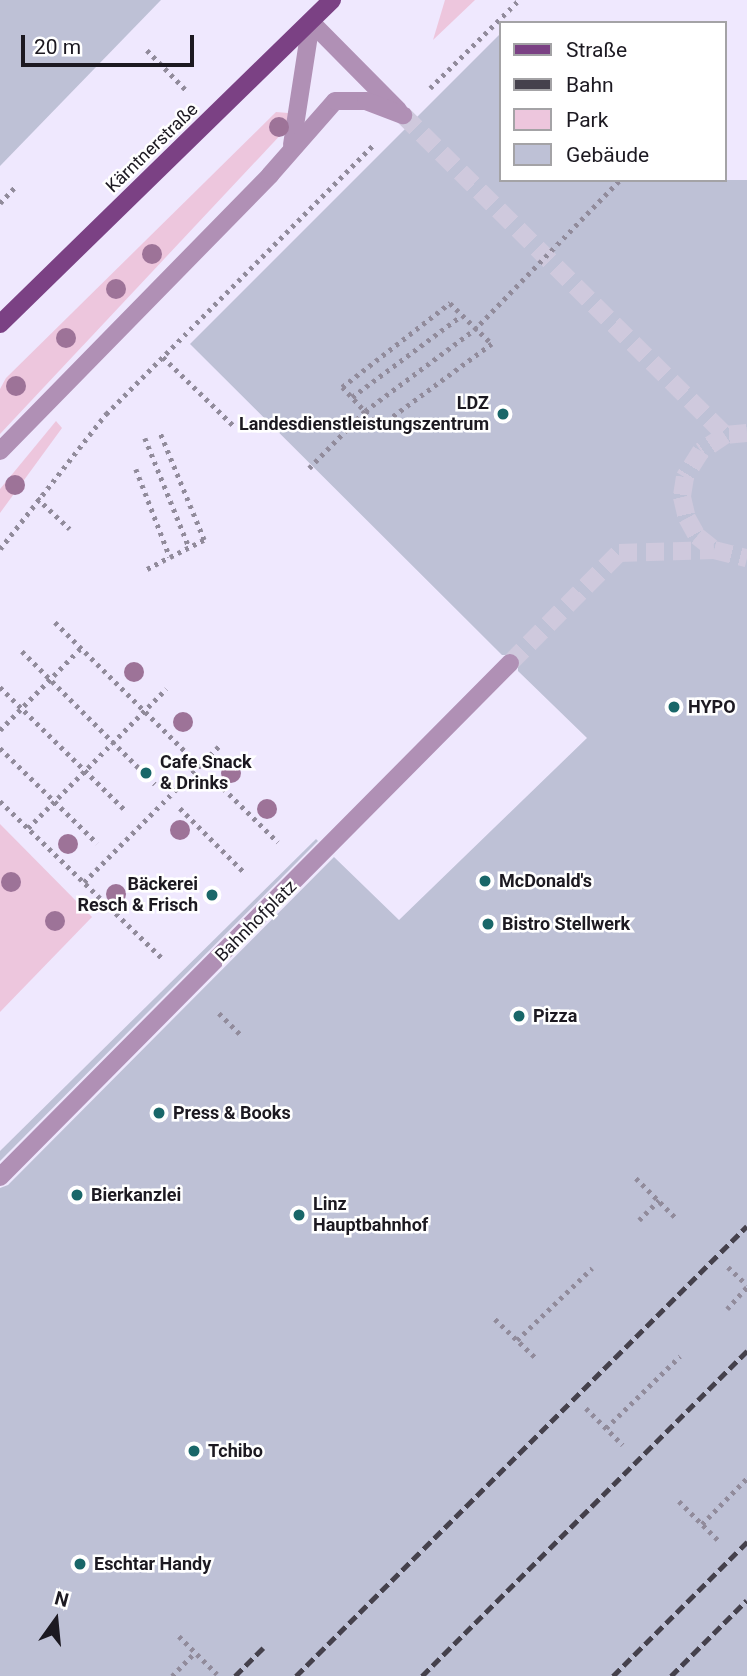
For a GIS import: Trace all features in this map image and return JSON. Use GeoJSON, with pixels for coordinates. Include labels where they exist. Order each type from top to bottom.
{"type":"FeatureCollection","features":[{"type":"Feature","properties":{"kind":"main road","name":"Kärntnerstraße"},"geometry":{"type":"LineString","coordinates":[[0,324],[331,0]]}},
{"type":"Feature","properties":{"kind":"lane"},"geometry":{"type":"LineString","coordinates":[[292,148],[301,110],[304,44],[311,22],[403,115]]}},
{"type":"Feature","properties":{"kind":"lane"},"geometry":{"type":"LineString","coordinates":[[0,451],[270,175],[335,101],[366,101],[403,115]]}},
{"type":"Feature","properties":{"kind":"lane","name":"Bahnhofplatz"},"geometry":{"type":"LineString","coordinates":[[0,1177],[510,663]]}},
{"type":"Feature","properties":{"kind":"path"},"geometry":{"type":"LineString","coordinates":[[0,550],[80,443],[519,0]]}},
{"type":"Feature","properties":{"kind":"path"},"geometry":{"type":"LineString","coordinates":[[309,468],[365,411],[474,330],[618,182]]}},
{"type":"Feature","properties":{"kind":"path"},"geometry":{"type":"LineString","coordinates":[[0,203],[15,187]]}},
{"type":"Feature","properties":{"kind":"path"},"geometry":{"type":"LineString","coordinates":[[450,303],[461,316],[492,344],[379,426],[342,387],[450,303]]}},
{"type":"Feature","properties":{"kind":"path"},"geometry":{"type":"LineString","coordinates":[[352,397],[461,316]]}},
{"type":"Feature","properties":{"kind":"path"},"geometry":{"type":"LineString","coordinates":[[163,357],[235,427]]}},
{"type":"Feature","properties":{"kind":"path"},"geometry":{"type":"LineString","coordinates":[[147,569],[204,540],[160,433]]}},
{"type":"Feature","properties":{"kind":"path"},"geometry":{"type":"LineString","coordinates":[[145,438],[189,547]]}},
{"type":"Feature","properties":{"kind":"path"},"geometry":{"type":"LineString","coordinates":[[136,469],[170,557]]}},
{"type":"Feature","properties":{"kind":"path"},"geometry":{"type":"LineString","coordinates":[[37,498],[70,529]]}},
{"type":"Feature","properties":{"kind":"path"},"geometry":{"type":"LineString","coordinates":[[55,622],[187,752]]}},
{"type":"Feature","properties":{"kind":"path"},"geometry":{"type":"LineString","coordinates":[[0,730],[81,648]]}},
{"type":"Feature","properties":{"kind":"path"},"geometry":{"type":"LineString","coordinates":[[22,651],[155,784]]}},
{"type":"Feature","properties":{"kind":"path"},"geometry":{"type":"LineString","coordinates":[[0,687],[127,813]]}},
{"type":"Feature","properties":{"kind":"path"},"geometry":{"type":"LineString","coordinates":[[28,828],[166,689]]}},
{"type":"Feature","properties":{"kind":"path"},"geometry":{"type":"LineString","coordinates":[[83,882],[221,744]]}},
{"type":"Feature","properties":{"kind":"path"},"geometry":{"type":"LineString","coordinates":[[0,748],[97,843]]}},
{"type":"Feature","properties":{"kind":"path"},"geometry":{"type":"LineString","coordinates":[[211,776],[278,843]]}},
{"type":"Feature","properties":{"kind":"path"},"geometry":{"type":"LineString","coordinates":[[0,801],[192,986]]}},
{"type":"Feature","properties":{"kind":"path"},"geometry":{"type":"LineString","coordinates":[[180,808],[247,875]]}},
{"type":"Feature","properties":{"kind":"path"},"geometry":{"type":"LineString","coordinates":[[636,1178],[676,1218]]}},
{"type":"Feature","properties":{"kind":"path"},"geometry":{"type":"LineString","coordinates":[[639,1220],[659,1200]]}},
{"type":"Feature","properties":{"kind":"path"},"geometry":{"type":"LineString","coordinates":[[727,1309],[747,1286],[728,1267]]}},
{"type":"Feature","properties":{"kind":"path"},"geometry":{"type":"LineString","coordinates":[[517,1340],[592,1268]]}},
{"type":"Feature","properties":{"kind":"path"},"geometry":{"type":"LineString","coordinates":[[495,1319],[536,1358]]}},
{"type":"Feature","properties":{"kind":"path"},"geometry":{"type":"LineString","coordinates":[[606,1428],[680,1356]]}},
{"type":"Feature","properties":{"kind":"path"},"geometry":{"type":"LineString","coordinates":[[586,1408],[623,1445]]}},
{"type":"Feature","properties":{"kind":"path"},"geometry":{"type":"LineString","coordinates":[[702,1524],[747,1478]]}},
{"type":"Feature","properties":{"kind":"path"},"geometry":{"type":"LineString","coordinates":[[679,1501],[718,1540]]}},
{"type":"Feature","properties":{"kind":"path"},"geometry":{"type":"LineString","coordinates":[[179,1636],[217,1674]]}},
{"type":"Feature","properties":{"kind":"path"},"geometry":{"type":"LineString","coordinates":[[172,1676],[195,1652]]}},
{"type":"Feature","properties":{"kind":"green space"},"geometry":{"type":"Polygon","coordinates":[[[445,0],[475,0],[433,40],[445,0]]]}},
{"type":"Feature","properties":{"kind":"green space"},"geometry":{"type":"Polygon","coordinates":[[[276,112],[288,113],[287,128],[0,434],[0,389],[6,378],[276,112]]]}},
{"type":"Feature","properties":{"kind":"green space"},"geometry":{"type":"Polygon","coordinates":[[[56,421],[62,428],[0,513],[0,489],[56,421]]]}},
{"type":"Feature","properties":{"kind":"green space"},"geometry":{"type":"Polygon","coordinates":[[[0,824],[92,917],[0,1012],[0,824]]]}},
{"type":"Feature","properties":{"kind":"building"},"geometry":{"type":"Polygon","coordinates":[[[0,0],[161,0],[0,166],[0,0]]]}},
{"type":"Feature","properties":{"kind":"building"},"geometry":{"type":"Polygon","coordinates":[[[498,36],[498,182],[747,180],[747,1676],[0,1676],[0,1188],[8,1185],[334,857],[399,920],[587,738],[518,671],[518,655],[502,655],[190,344],[498,36]]]}},
{"type":"Feature","properties":{"kind":"building"},"geometry":{"type":"Polygon","coordinates":[[[316,839],[318,841],[0,1161],[0,1151],[316,839]]]}},
{"type":"Feature","properties":{"kind":"tunnel"},"geometry":{"type":"LineString","coordinates":[[403,115],[725,435]]}},
{"type":"Feature","properties":{"kind":"tunnel"},"geometry":{"type":"LineString","coordinates":[[747,433],[725,435],[701,451],[685,477],[682,497],[687,518],[697,536],[714,550],[747,558]]}},
{"type":"Feature","properties":{"kind":"tunnel"},"geometry":{"type":"LineString","coordinates":[[510,663],[619,553],[714,550]]}},
{"type":"Feature","properties":{"kind":"railway"},"geometry":{"type":"LineString","coordinates":[[296,1676],[747,1226]]}},
{"type":"Feature","properties":{"kind":"railway"},"geometry":{"type":"LineString","coordinates":[[422,1676],[747,1351]]}},
{"type":"Feature","properties":{"kind":"railway"},"geometry":{"type":"LineString","coordinates":[[613,1676],[747,1542]]}},
{"type":"Feature","properties":{"kind":"railway"},"geometry":{"type":"LineString","coordinates":[[671,1676],[747,1600]]}},
{"type":"Feature","properties":{"kind":"railway"},"geometry":{"type":"LineString","coordinates":[[235,1676],[263,1648]]}},
{"type":"Feature","properties":{"kind":"place","name":"LDZ Landesdienstleistungszentrum"},"geometry":{"type":"Point","coordinates":[503,414]}},
{"type":"Feature","properties":{"kind":"place","name":"HYPO"},"geometry":{"type":"Point","coordinates":[674,707]}},
{"type":"Feature","properties":{"kind":"place","name":"Cafe Snack & Drinks"},"geometry":{"type":"Point","coordinates":[146,773]}},
{"type":"Feature","properties":{"kind":"place","name":"McDonald's"},"geometry":{"type":"Point","coordinates":[485,881]}},
{"type":"Feature","properties":{"kind":"place","name":"Bäckerei Resch & Frisch"},"geometry":{"type":"Point","coordinates":[212,895]}},
{"type":"Feature","properties":{"kind":"place","name":"Bistro Stellwerk"},"geometry":{"type":"Point","coordinates":[488,924]}},
{"type":"Feature","properties":{"kind":"place","name":"Pizza"},"geometry":{"type":"Point","coordinates":[519,1016]}},
{"type":"Feature","properties":{"kind":"place","name":"Press & Books"},"geometry":{"type":"Point","coordinates":[159,1113]}},
{"type":"Feature","properties":{"kind":"place","name":"Bierkanzlei"},"geometry":{"type":"Point","coordinates":[77,1195]}},
{"type":"Feature","properties":{"kind":"place","name":"Linz Hauptbahnhof"},"geometry":{"type":"Point","coordinates":[299,1215]}},
{"type":"Feature","properties":{"kind":"place","name":"Tchibo"},"geometry":{"type":"Point","coordinates":[194,1451]}},
{"type":"Feature","properties":{"kind":"place","name":"Eschtar Handy"},"geometry":{"type":"Point","coordinates":[80,1564]}}]}
